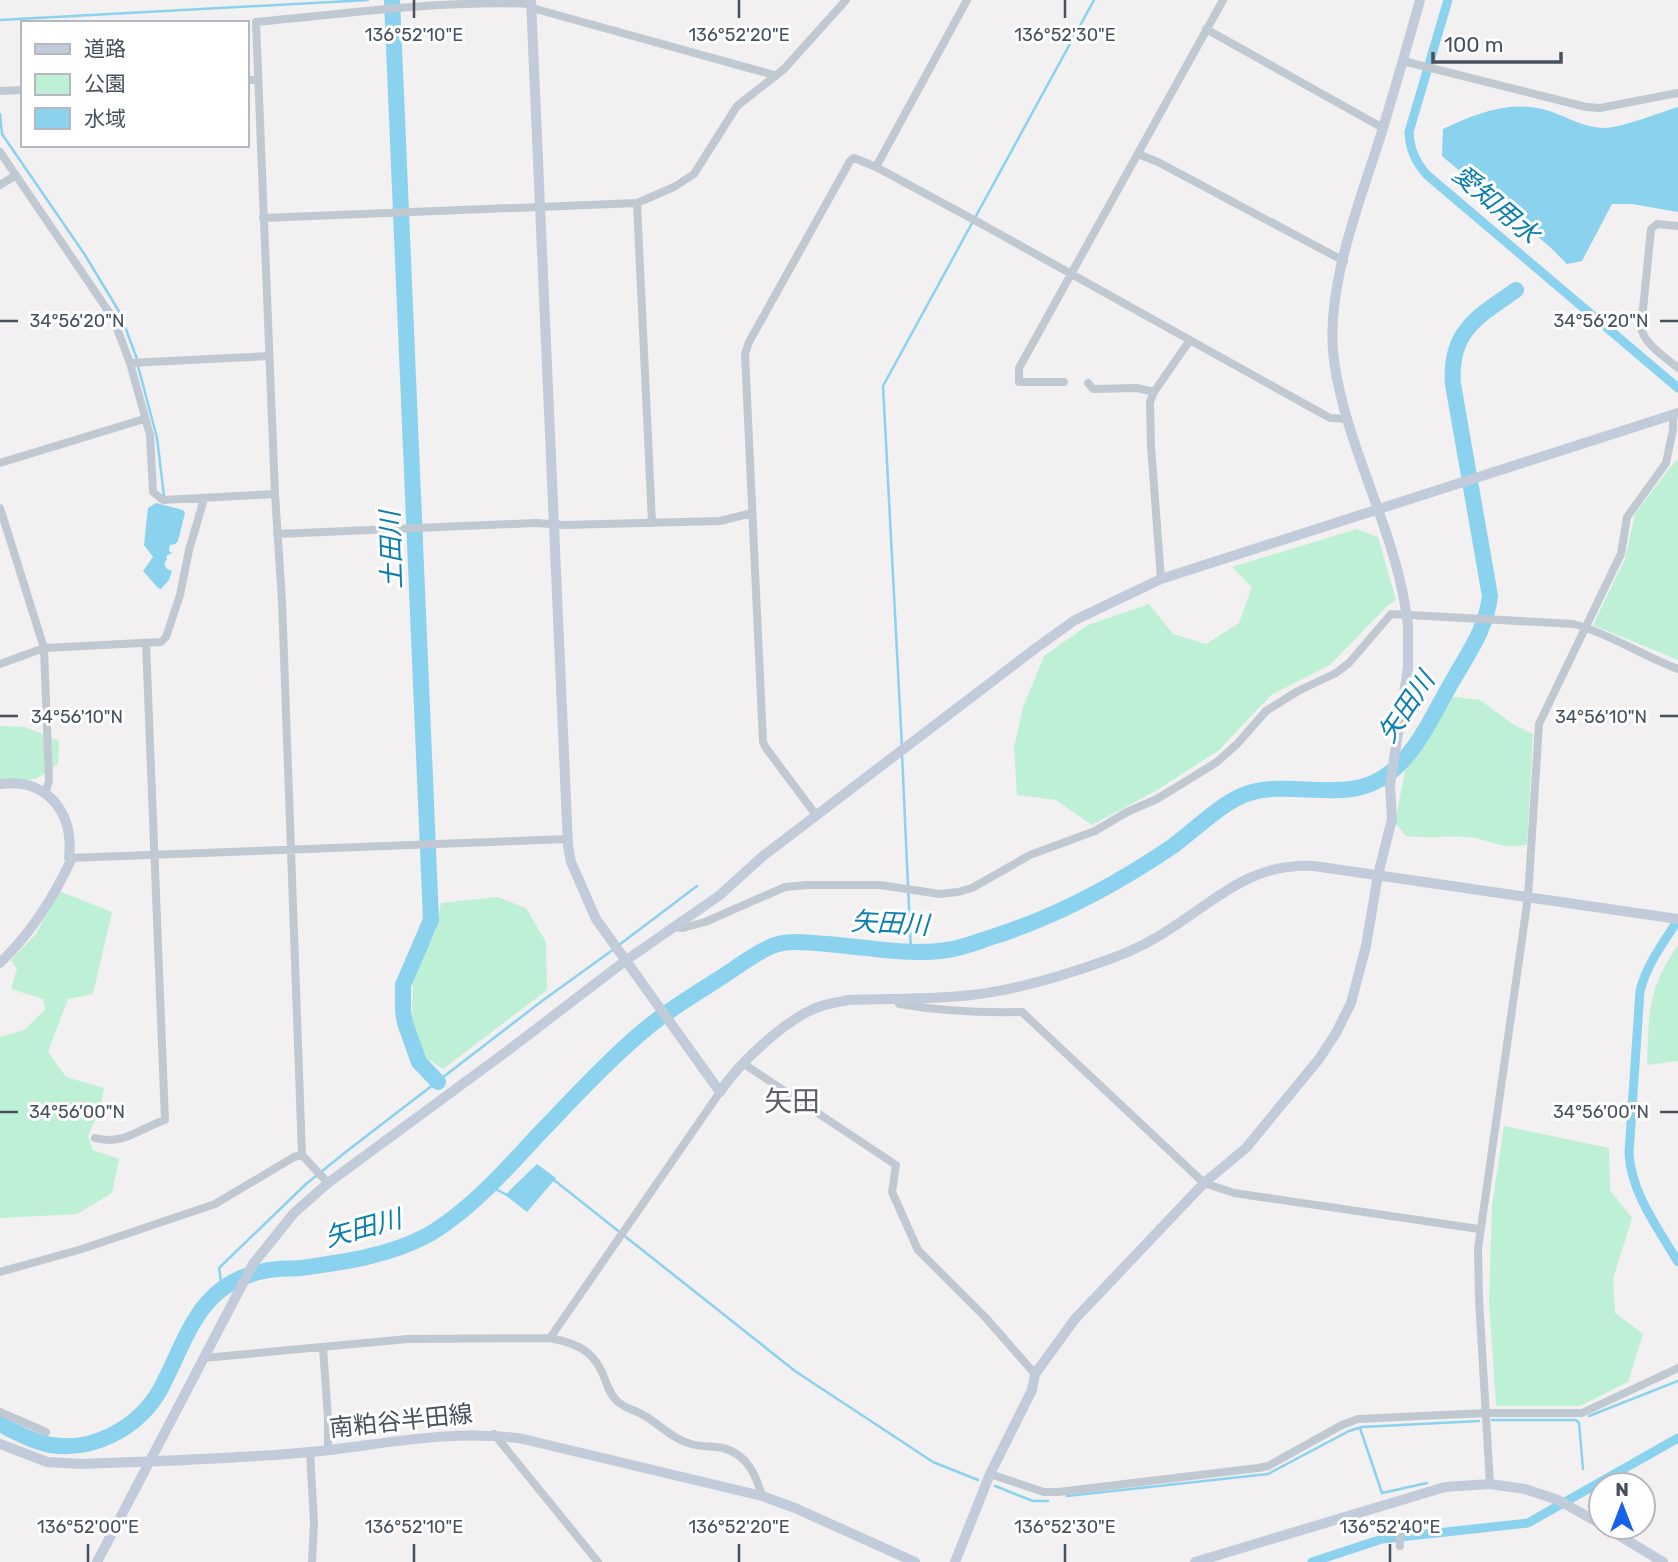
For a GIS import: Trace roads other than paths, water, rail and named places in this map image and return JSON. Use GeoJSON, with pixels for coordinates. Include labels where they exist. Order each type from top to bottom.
{"type":"FeatureCollection","features":[{"type":"Feature","properties":{"kind":"street"},"geometry":{"type":"LineString","coordinates":[[263,218],[637,203],[674,187],[694,174],[737,106],[783,69],[846,0]]}},
{"type":"Feature","properties":{"kind":"street"},"geometry":{"type":"LineString","coordinates":[[876,167],[967,0]]}},
{"type":"Feature","properties":{"kind":"street"},"geometry":{"type":"LineString","coordinates":[[1064,382],[1019,382],[1019,368],[1223,0]]}},
{"type":"Feature","properties":{"kind":"street"},"geometry":{"type":"LineString","coordinates":[[955,1562],[990,1475],[1032,1390],[1035,1374],[1083,1310],[1204,1183],[1246,1148],[1319,1059],[1351,1003],[1366,946],[1378,875],[1392,819],[1390,785],[1408,667],[1408,625],[1379,510],[1337,378],[1333,340],[1334,304],[1357,208],[1420,0]]}},
{"type":"Feature","properties":{"kind":"street"},"geometry":{"type":"LineString","coordinates":[[328,1183],[302,1155],[283,626],[256,22],[499,1],[531,4],[774,75]]}},
{"type":"Feature","properties":{"kind":"street"},"geometry":{"type":"LineString","coordinates":[[531,4],[564,795],[571,862],[596,919],[720,1092]]}},
{"type":"Feature","properties":{"kind":"street"},"geometry":{"type":"LineString","coordinates":[[1206,29],[1383,128]]}},
{"type":"Feature","properties":{"kind":"street"},"geometry":{"type":"LineString","coordinates":[[1403,61],[1586,107],[1600,108],[1678,93]]}},
{"type":"Feature","properties":{"kind":"street"},"geometry":{"type":"LineString","coordinates":[[248,80],[258,80]]}},
{"type":"Feature","properties":{"kind":"street"},"geometry":{"type":"LineString","coordinates":[[0,91],[21,90]]}},
{"type":"Feature","properties":{"kind":"street"},"geometry":{"type":"LineString","coordinates":[[0,152],[108,309],[130,363],[150,435],[153,492],[163,500],[275,494]]}},
{"type":"Feature","properties":{"kind":"street"},"geometry":{"type":"LineString","coordinates":[[1138,154],[1344,261]]}},
{"type":"Feature","properties":{"kind":"street"},"geometry":{"type":"LineString","coordinates":[[816,815],[763,742],[745,354],[749,342],[850,161],[859,158],[876,167],[1330,418],[1348,419]]}},
{"type":"Feature","properties":{"kind":"street"},"geometry":{"type":"LineString","coordinates":[[0,185],[16,175]]}},
{"type":"Feature","properties":{"kind":"street"},"geometry":{"type":"LineString","coordinates":[[637,203],[652,523]]}},
{"type":"Feature","properties":{"kind":"street"},"geometry":{"type":"LineString","coordinates":[[1678,226],[1657,224],[1651,229],[1640,319],[1643,337],[1678,368]]}},
{"type":"Feature","properties":{"kind":"street"},"geometry":{"type":"LineString","coordinates":[[1161,579],[1150,402],[1154,391],[1190,340]]}},
{"type":"Feature","properties":{"kind":"street"},"geometry":{"type":"LineString","coordinates":[[130,363],[269,356]]}},
{"type":"Feature","properties":{"kind":"street"},"geometry":{"type":"LineString","coordinates":[[1088,383],[1093,389],[1137,387],[1154,391]]}},
{"type":"Feature","properties":{"kind":"street"},"geometry":{"type":"LineString","coordinates":[[97,1562],[253,1264],[294,1213],[328,1183],[625,961],[720,895],[763,856],[1075,620],[1161,579],[1676,414],[1665,463],[1627,517],[1621,554],[1539,724],[1528,897],[1479,1229],[1479,1300],[1490,1484]]}},
{"type":"Feature","properties":{"kind":"street"},"geometry":{"type":"LineString","coordinates":[[0,463],[144,419]]}},
{"type":"Feature","properties":{"kind":"street"},"geometry":{"type":"LineString","coordinates":[[0,664],[44,648],[161,642],[166,636],[183,583],[189,550],[204,499]]}},
{"type":"Feature","properties":{"kind":"street"},"geometry":{"type":"LineString","coordinates":[[0,508],[44,648],[49,781],[45,794]]}},
{"type":"Feature","properties":{"kind":"street"},"geometry":{"type":"LineString","coordinates":[[277,534],[554,523],[564,525],[720,521],[752,513]]}},
{"type":"Feature","properties":{"kind":"street"},"geometry":{"type":"LineString","coordinates":[[674,927],[683,928],[705,922],[785,887],[880,885],[940,894],[972,888],[1022,859],[1095,831],[1127,812],[1157,799],[1217,762],[1266,712],[1298,691],[1336,674],[1349,663],[1391,614],[1574,624],[1678,669]]}},
{"type":"Feature","properties":{"kind":"street"},"geometry":{"type":"LineString","coordinates":[[95,1138],[130,1137],[164,1119],[146,643]]}},
{"type":"Feature","properties":{"kind":"street"},"geometry":{"type":"LineString","coordinates":[[0,784],[19,783],[45,794],[57,804],[68,823],[71,842],[69,858],[72,858],[62,880],[30,931],[0,963]]}},
{"type":"Feature","properties":{"kind":"street"},"geometry":{"type":"LineString","coordinates":[[69,858],[568,839]]}},
{"type":"Feature","properties":{"kind":"street"},"geometry":{"type":"LineString","coordinates":[[551,1338],[720,1092],[744,1064],[783,1028],[807,1012],[828,1004],[848,1000],[949,998],[1001,990],[1112,958],[1156,937],[1237,883],[1268,869],[1296,865],[1678,919]]}},
{"type":"Feature","properties":{"kind":"street"},"geometry":{"type":"LineString","coordinates":[[896,998],[899,1004],[946,1011],[1022,1012],[1072,1055],[1204,1183],[1234,1193],[1479,1229]]}},
{"type":"Feature","properties":{"kind":"street"},"geometry":{"type":"LineString","coordinates":[[744,1064],[896,1166],[892,1192],[918,1250],[985,1317],[1035,1374]]}},
{"type":"Feature","properties":{"kind":"street"},"geometry":{"type":"LineString","coordinates":[[0,1272],[82,1249],[215,1204],[294,1157],[302,1155]]}},
{"type":"Feature","properties":{"kind":"street"},"geometry":{"type":"LineString","coordinates":[[204,1358],[408,1339],[551,1338],[577,1345],[594,1358],[613,1398],[619,1404],[644,1415],[674,1436],[691,1444],[726,1449],[743,1458],[756,1475],[762,1496]]}},
{"type":"Feature","properties":{"kind":"street"},"geometry":{"type":"LineString","coordinates":[[323,1348],[328,1449]]}},
{"type":"Feature","properties":{"kind":"street"},"geometry":{"type":"LineString","coordinates":[[990,1475],[1044,1492],[1058,1492],[1258,1468],[1268,1466],[1358,1419],[1486,1413],[1582,1413],[1678,1368]]}},
{"type":"Feature","properties":{"kind":"street"},"geometry":{"type":"LineString","coordinates":[[0,1412],[46,1433]]}},
{"type":"Feature","properties":{"kind":"street","name":"南粕谷半田線"},"geometry":{"type":"LineString","coordinates":[[0,1444],[47,1462],[81,1464],[310,1452],[467,1434],[495,1434],[762,1496],[915,1562]]}},
{"type":"Feature","properties":{"kind":"street"},"geometry":{"type":"LineString","coordinates":[[495,1434],[598,1562]]}},
{"type":"Feature","properties":{"kind":"street"},"geometry":{"type":"LineString","coordinates":[[310,1452],[314,1522],[312,1562]]}},
{"type":"Feature","properties":{"kind":"street"},"geometry":{"type":"LineString","coordinates":[[1195,1562],[1446,1487],[1490,1484],[1525,1489],[1558,1500],[1587,1516]]}},
{"type":"Feature","properties":{"kind":"street"},"geometry":{"type":"LineString","coordinates":[[1399,1530],[1401,1546]]}},
{"type":"Feature","properties":{"kind":"street"},"geometry":{"type":"LineString","coordinates":[[1628,1541],[1663,1562]]}},
{"type":"Feature","properties":{"kind":"water"},"geometry":{"type":"Polygon","coordinates":[[[1678,107],[1678,212],[1632,204],[1612,204],[1582,261],[1567,264],[1442,156],[1443,129],[1501,108],[1537,108],[1587,125],[1605,128],[1678,107]]]}},
{"type":"Feature","properties":{"kind":"water"},"geometry":{"type":"Polygon","coordinates":[[[156,503],[183,510],[185,513],[178,541],[170,545],[169,551],[172,553],[166,556],[164,564],[172,571],[169,580],[161,589],[143,571],[153,557],[144,545],[148,508],[156,503]]]}},
{"type":"Feature","properties":{"kind":"water"},"geometry":{"type":"Polygon","coordinates":[[[537,1164],[556,1178],[527,1212],[505,1195],[537,1164]]]}},
{"type":"Feature","properties":{"kind":"waterway"},"geometry":{"type":"LineString","coordinates":[[0,20],[368,0]]}},
{"type":"Feature","properties":{"kind":"waterway","name":"土田川"},"geometry":{"type":"LineString","coordinates":[[392,0],[431,920],[403,985],[403,1011],[419,1062],[438,1082]]}},
{"type":"Feature","properties":{"kind":"waterway"},"geometry":{"type":"LineString","coordinates":[[902,747],[883,386],[1094,0]]}},
{"type":"Feature","properties":{"kind":"waterway","name":"愛知用水"},"geometry":{"type":"LineString","coordinates":[[1448,0],[1409,132],[1416,160],[1427,175],[1678,388]]}},
{"type":"Feature","properties":{"kind":"waterway"},"geometry":{"type":"LineString","coordinates":[[0,114],[2,134],[85,255],[120,313],[137,359]]}},
{"type":"Feature","properties":{"kind":"waterway","name":"矢田川"},"geometry":{"type":"LineString","coordinates":[[0,1424],[38,1442],[67,1446],[99,1440],[128,1426],[160,1390],[197,1316],[223,1288],[241,1278],[264,1271],[349,1261],[396,1249],[441,1227],[484,1191],[590,1080],[656,1020],[765,949],[793,942],[918,952],[964,946],[1039,920],[1108,886],[1173,846],[1219,809],[1239,797],[1267,790],[1359,788],[1376,782],[1392,771],[1411,751],[1426,728],[1476,640],[1488,608],[1490,596],[1453,384],[1453,366],[1456,351],[1468,328],[1516,290]]}},
{"type":"Feature","properties":{"kind":"waterway"},"geometry":{"type":"LineString","coordinates":[[138,366],[157,438],[164,496]]}},
{"type":"Feature","properties":{"kind":"waterway"},"geometry":{"type":"LineString","coordinates":[[902,754],[911,951]]}},
{"type":"Feature","properties":{"kind":"waterway"},"geometry":{"type":"LineString","coordinates":[[619,945],[697,886]]}},
{"type":"Feature","properties":{"kind":"waterway","name":"愛知用水"},"geometry":{"type":"LineString","coordinates":[[1678,920],[1651,963],[1640,991],[1629,1153],[1640,1196],[1678,1262]]}},
{"type":"Feature","properties":{"kind":"waterway"},"geometry":{"type":"LineString","coordinates":[[222,1288],[219,1268],[306,1184],[542,1001],[614,949]]}},
{"type":"Feature","properties":{"kind":"waterway"},"geometry":{"type":"LineString","coordinates":[[554,1180],[795,1371],[933,1462],[978,1480]]}},
{"type":"Feature","properties":{"kind":"waterway"},"geometry":{"type":"LineString","coordinates":[[488,1185],[507,1195]]}},
{"type":"Feature","properties":{"kind":"waterway"},"geometry":{"type":"LineString","coordinates":[[1589,1416],[1678,1381]]}},
{"type":"Feature","properties":{"kind":"waterway"},"geometry":{"type":"LineString","coordinates":[[1492,1420],[1576,1420],[1579,1423],[1583,1469]]}},
{"type":"Feature","properties":{"kind":"waterway"},"geometry":{"type":"LineString","coordinates":[[1067,1496],[1268,1474],[1349,1431],[1362,1427],[1479,1421]]}},
{"type":"Feature","properties":{"kind":"waterway"},"geometry":{"type":"LineString","coordinates":[[1360,1428],[1382,1493],[1427,1483]]}},
{"type":"Feature","properties":{"kind":"waterway","name":"愛知用水"},"geometry":{"type":"LineString","coordinates":[[1312,1562],[1382,1539],[1528,1523],[1678,1438]]}},
{"type":"Feature","properties":{"kind":"waterway"},"geometry":{"type":"LineString","coordinates":[[995,1486],[1033,1501],[1048,1501]]}},
{"type":"Feature","properties":{"kind":"district","name":"矢田"},"geometry":{"type":"Point","coordinates":[792,1101]}}]}
